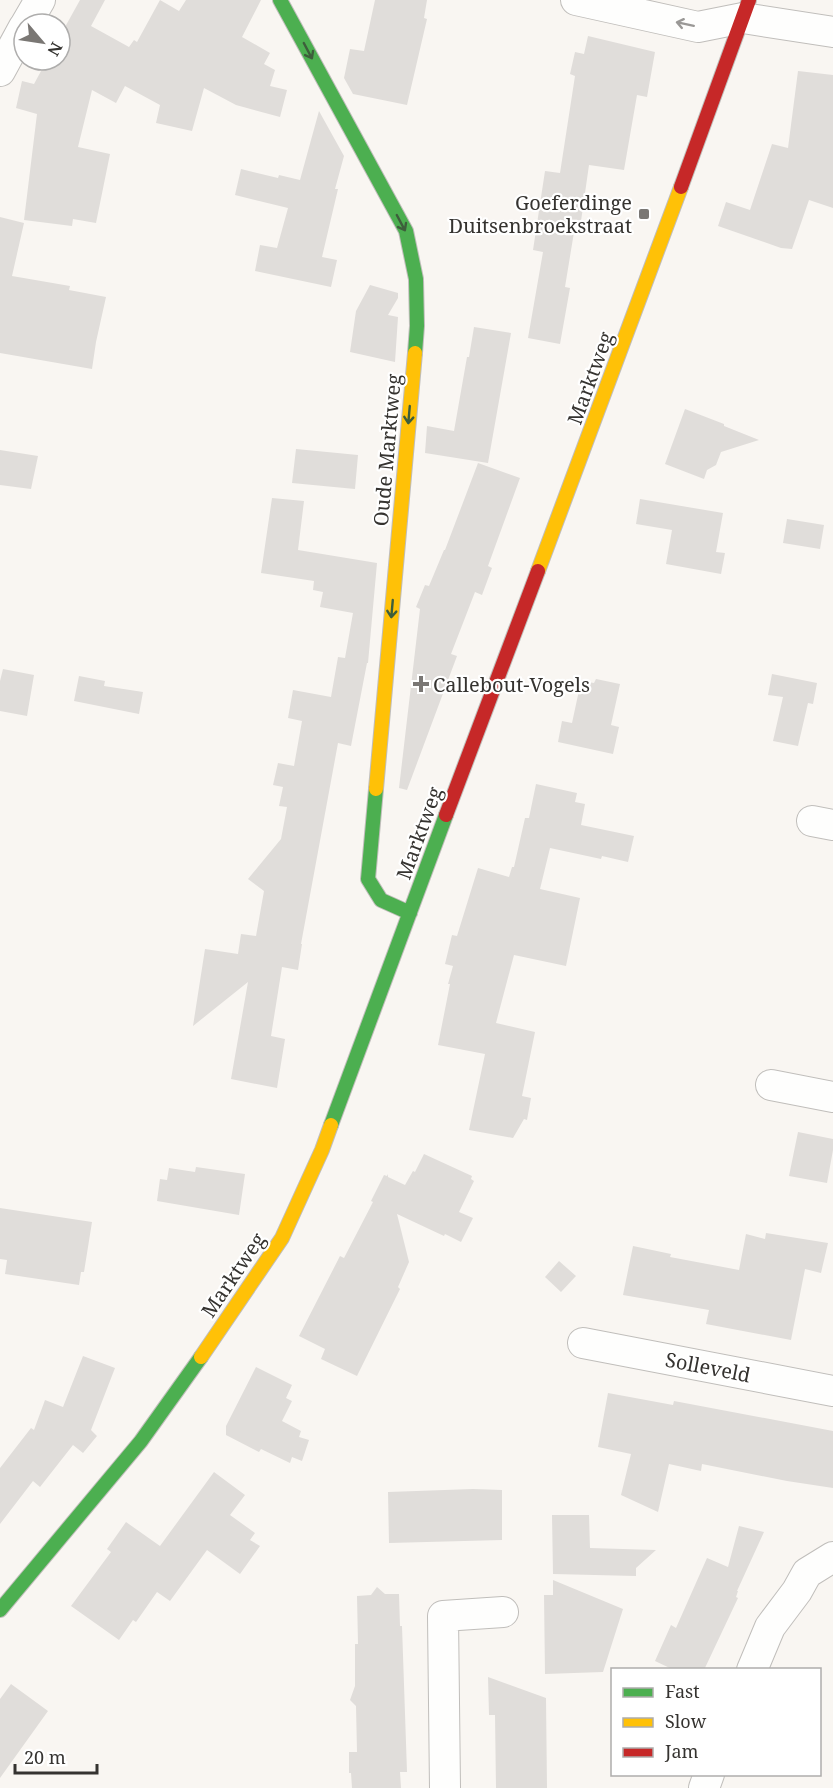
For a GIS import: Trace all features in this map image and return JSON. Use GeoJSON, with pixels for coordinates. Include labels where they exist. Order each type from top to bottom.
{"type":"FeatureCollection","features":[{"type":"Feature","properties":{"kind":"street","name":"Oude Marktweg"},"geometry":{"type":"LineString","coordinates":[[280,0],[405,231],[416,279],[417,326],[368,879],[381,900],[410,913]]}},
{"type":"Feature","properties":{"kind":"street"},"geometry":{"type":"LineString","coordinates":[[576,0],[698,27],[746,9],[833,33]]}},
{"type":"Feature","properties":{"kind":"street","name":"Marktweg"},"geometry":{"type":"LineString","coordinates":[[0,1610],[141,1441],[224,1325],[282,1238],[322,1150],[746,9]]}},
{"type":"Feature","properties":{"kind":"street"},"geometry":{"type":"LineString","coordinates":[[0,72],[12,50]]}},
{"type":"Feature","properties":{"kind":"street"},"geometry":{"type":"LineString","coordinates":[[771,1085],[833,1097]]}},
{"type":"Feature","properties":{"kind":"street","name":"Solleveld"},"geometry":{"type":"LineString","coordinates":[[583,1343],[833,1391]]}},
{"type":"Feature","properties":{"kind":"street"},"geometry":{"type":"LineString","coordinates":[[753,1668],[770,1627],[797,1591],[807,1573],[833,1557]]}},
{"type":"Feature","properties":{"kind":"street"},"geometry":{"type":"LineString","coordinates":[[445,1788],[443,1616],[503,1612]]}},
{"type":"Feature","properties":{"kind":"building"},"geometry":{"type":"Polygon","coordinates":[[[80,0],[105,0],[91,26],[129,47],[134,40],[137,42],[160,0],[179,11],[186,0],[261,0],[242,37],[270,53],[264,64],[275,70],[270,86],[287,90],[280,117],[236,105],[204,88],[192,131],[156,123],[160,105],[125,86],[116,103],[92,90],[78,147],[110,154],[96,223],[73,219],[72,226],[24,220],[37,114],[16,108],[22,81],[34,84],[40,72],[72,72],[72,14],[80,0]]]}},
{"type":"Feature","properties":{"kind":"building"},"geometry":{"type":"Polygon","coordinates":[[[375,0],[427,0],[424,18],[427,19],[407,105],[353,94],[344,78],[350,49],[364,51],[375,0]]]}},
{"type":"Feature","properties":{"kind":"building"},"geometry":{"type":"Polygon","coordinates":[[[588,36],[655,52],[647,97],[637,95],[624,170],[589,165],[581,221],[576,220],[565,287],[570,288],[560,344],[528,338],[543,252],[533,250],[545,171],[560,173],[575,76],[570,74],[575,52],[584,54],[588,36]]]}},
{"type":"Feature","properties":{"kind":"building"},"geometry":{"type":"Polygon","coordinates":[[[798,71],[833,75],[833,208],[809,200],[792,249],[781,248],[718,226],[726,202],[750,210],[772,144],[788,148],[798,71]]]}},
{"type":"Feature","properties":{"kind":"building"},"geometry":{"type":"Polygon","coordinates":[[[319,111],[344,156],[322,257],[337,260],[331,287],[255,271],[260,245],[277,248],[288,208],[235,195],[241,169],[278,178],[279,175],[300,180],[319,111]]]}},
{"type":"Feature","properties":{"kind":"building"},"geometry":{"type":"Polygon","coordinates":[[[0,217],[24,223],[12,276],[70,286],[69,290],[106,297],[92,369],[0,353],[0,217]]]}},
{"type":"Feature","properties":{"kind":"building"},"geometry":{"type":"Polygon","coordinates":[[[370,285],[398,293],[398,298],[388,315],[398,317],[395,362],[350,352],[356,311],[370,285]]]}},
{"type":"Feature","properties":{"kind":"building"},"geometry":{"type":"Polygon","coordinates":[[[474,327],[511,333],[488,463],[425,453],[427,426],[454,431],[474,327]]]}},
{"type":"Feature","properties":{"kind":"building"},"geometry":{"type":"Polygon","coordinates":[[[685,409],[759,440],[721,452],[716,465],[707,470],[704,479],[665,464],[685,409]]]}},
{"type":"Feature","properties":{"kind":"building"},"geometry":{"type":"Polygon","coordinates":[[[296,449],[358,455],[355,489],[292,483],[296,449]]]}},
{"type":"Feature","properties":{"kind":"building"},"geometry":{"type":"Polygon","coordinates":[[[0,450],[38,456],[31,489],[0,485],[0,450]]]}},
{"type":"Feature","properties":{"kind":"building"},"geometry":{"type":"Polygon","coordinates":[[[478,463],[520,478],[488,566],[492,568],[482,595],[475,592],[451,654],[457,656],[407,790],[399,788],[420,609],[416,607],[425,585],[429,586],[445,550],[478,463]]]}},
{"type":"Feature","properties":{"kind":"building"},"geometry":{"type":"Polygon","coordinates":[[[272,498],[304,501],[298,550],[377,563],[368,663],[351,746],[338,743],[298,970],[282,967],[271,1036],[285,1039],[277,1088],[231,1079],[248,982],[193,1026],[205,949],[238,954],[241,934],[256,936],[264,891],[248,879],[281,839],[287,807],[279,806],[283,787],[273,785],[278,763],[294,766],[302,721],[288,718],[293,690],[331,697],[338,657],[345,658],[353,613],[320,607],[323,592],[313,590],[314,581],[261,573],[272,498]]]}},
{"type":"Feature","properties":{"kind":"building"},"geometry":{"type":"Polygon","coordinates":[[[640,499],[723,513],[716,552],[725,553],[721,574],[666,564],[672,530],[636,524],[640,499]]]}},
{"type":"Feature","properties":{"kind":"building"},"geometry":{"type":"Polygon","coordinates":[[[787,519],[824,525],[820,549],[783,543],[787,519]]]}},
{"type":"Feature","properties":{"kind":"building"},"geometry":{"type":"Polygon","coordinates":[[[3,669],[34,675],[27,716],[0,711],[0,681],[3,669]]]}},
{"type":"Feature","properties":{"kind":"building"},"geometry":{"type":"Polygon","coordinates":[[[772,674],[817,683],[813,704],[808,703],[798,746],[773,741],[783,697],[768,695],[772,674]]]}},
{"type":"Feature","properties":{"kind":"building"},"geometry":{"type":"Polygon","coordinates":[[[79,676],[105,681],[104,686],[143,692],[139,714],[74,701],[79,676]]]}},
{"type":"Feature","properties":{"kind":"building"},"geometry":{"type":"Polygon","coordinates":[[[596,679],[620,684],[611,725],[619,727],[613,754],[558,742],[562,721],[572,723],[581,681],[594,683],[596,679]]]}},
{"type":"Feature","properties":{"kind":"building"},"geometry":{"type":"Polygon","coordinates":[[[536,784],[577,793],[575,802],[585,804],[581,825],[634,836],[628,862],[602,856],[601,859],[550,848],[540,889],[580,898],[566,966],[514,955],[496,1023],[535,1032],[522,1096],[531,1098],[527,1120],[524,1119],[513,1138],[469,1130],[485,1054],[438,1045],[453,966],[445,964],[452,935],[457,936],[478,868],[509,877],[514,867],[525,818],[529,818],[536,784]]]}},
{"type":"Feature","properties":{"kind":"building"},"geometry":{"type":"Polygon","coordinates":[[[798,1132],[833,1139],[827,1183],[789,1176],[798,1132]]]}},
{"type":"Feature","properties":{"kind":"building"},"geometry":{"type":"Polygon","coordinates":[[[424,1154],[472,1176],[471,1179],[474,1181],[459,1212],[473,1218],[461,1242],[397,1214],[409,1262],[398,1287],[400,1289],[357,1376],[321,1359],[325,1349],[299,1336],[340,1256],[344,1258],[373,1202],[371,1201],[384,1175],[388,1174],[388,1177],[405,1185],[424,1154]]]}},
{"type":"Feature","properties":{"kind":"building"},"geometry":{"type":"Polygon","coordinates":[[[196,1167],[245,1174],[239,1215],[157,1201],[160,1179],[167,1180],[169,1168],[195,1172],[196,1167]]]}},
{"type":"Feature","properties":{"kind":"building"},"geometry":{"type":"Polygon","coordinates":[[[0,1208],[92,1222],[84,1272],[81,1272],[79,1285],[5,1274],[7,1260],[0,1259],[0,1208]]]}},
{"type":"Feature","properties":{"kind":"building"},"geometry":{"type":"Polygon","coordinates":[[[766,1233],[828,1243],[821,1273],[805,1269],[791,1340],[706,1324],[709,1310],[623,1295],[633,1246],[671,1254],[670,1257],[739,1270],[746,1234],[765,1239],[766,1233]]]}},
{"type":"Feature","properties":{"kind":"building"},"geometry":{"type":"Polygon","coordinates":[[[559,1261],[576,1276],[561,1292],[545,1277],[559,1261]]]}},
{"type":"Feature","properties":{"kind":"building"},"geometry":{"type":"Polygon","coordinates":[[[83,1356],[115,1368],[91,1430],[97,1436],[83,1453],[73,1445],[40,1487],[33,1481],[0,1524],[0,1468],[31,1428],[34,1430],[45,1400],[63,1407],[83,1356]]]}},
{"type":"Feature","properties":{"kind":"building"},"geometry":{"type":"Polygon","coordinates":[[[256,1367],[292,1385],[286,1398],[292,1401],[282,1421],[301,1431],[299,1437],[309,1440],[302,1461],[292,1457],[290,1463],[261,1449],[259,1452],[226,1435],[226,1426],[256,1367]]]}},
{"type":"Feature","properties":{"kind":"building"},"geometry":{"type":"Polygon","coordinates":[[[608,1393],[673,1405],[674,1401],[833,1431],[833,1488],[702,1464],[701,1471],[669,1464],[658,1512],[621,1495],[631,1454],[598,1447],[608,1393]]]}},
{"type":"Feature","properties":{"kind":"building"},"geometry":{"type":"Polygon","coordinates":[[[214,1472],[245,1495],[230,1515],[255,1533],[250,1540],[260,1546],[240,1574],[207,1550],[170,1601],[157,1592],[136,1622],[133,1620],[119,1640],[71,1606],[111,1552],[107,1549],[126,1522],[160,1546],[214,1472]]]}},
{"type":"Feature","properties":{"kind":"building"},"geometry":{"type":"Polygon","coordinates":[[[502,1490],[502,1540],[389,1543],[388,1492],[502,1490]]]}},
{"type":"Feature","properties":{"kind":"building"},"geometry":{"type":"Polygon","coordinates":[[[552,1515],[589,1515],[590,1548],[656,1550],[636,1568],[636,1576],[553,1574],[552,1515]]]}},
{"type":"Feature","properties":{"kind":"building"},"geometry":{"type":"Polygon","coordinates":[[[739,1526],[764,1532],[737,1591],[736,1597],[738,1598],[705,1668],[670,1668],[655,1661],[671,1625],[676,1628],[707,1558],[728,1567],[739,1526]]]}},
{"type":"Feature","properties":{"kind":"building"},"geometry":{"type":"Polygon","coordinates":[[[553,1580],[623,1609],[603,1672],[545,1674],[544,1595],[553,1595],[553,1580]]]}},
{"type":"Feature","properties":{"kind":"building"},"geometry":{"type":"Polygon","coordinates":[[[377,1587],[385,1594],[399,1594],[407,1772],[400,1772],[401,1788],[352,1788],[349,1752],[357,1752],[356,1706],[350,1700],[355,1686],[355,1644],[358,1644],[357,1596],[371,1595],[377,1587]]]}},
{"type":"Feature","properties":{"kind":"building"},"geometry":{"type":"Polygon","coordinates":[[[488,1677],[546,1698],[547,1788],[496,1788],[495,1715],[489,1715],[488,1677]]]}},
{"type":"Feature","properties":{"kind":"building"},"geometry":{"type":"Polygon","coordinates":[[[11,1684],[48,1711],[0,1778],[0,1699],[11,1684]]]}},
{"type":"Feature","properties":{"kind":"traffic: fast"},"geometry":{"type":"LineString","coordinates":[[280,0],[406,231],[416,279],[415,353]]}},
{"type":"Feature","properties":{"kind":"traffic: fast"},"geometry":{"type":"LineString","coordinates":[[376,789],[368,879],[381,900],[410,913]]}},
{"type":"Feature","properties":{"kind":"traffic: fast"},"geometry":{"type":"LineString","coordinates":[[331,1125],[446,815]]}},
{"type":"Feature","properties":{"kind":"traffic: fast"},"geometry":{"type":"LineString","coordinates":[[0,1610],[141,1441],[201,1357]]}},
{"type":"Feature","properties":{"kind":"traffic: slow"},"geometry":{"type":"LineString","coordinates":[[538,571],[681,187]]}},
{"type":"Feature","properties":{"kind":"traffic: slow"},"geometry":{"type":"LineString","coordinates":[[376,789],[415,353]]}},
{"type":"Feature","properties":{"kind":"traffic: slow"},"geometry":{"type":"LineString","coordinates":[[201,1357],[282,1238],[331,1125]]}},
{"type":"Feature","properties":{"kind":"traffic: jam"},"geometry":{"type":"LineString","coordinates":[[681,187],[749,0]]}},
{"type":"Feature","properties":{"kind":"traffic: jam"},"geometry":{"type":"LineString","coordinates":[[446,815],[538,571]]}},
{"type":"Feature","properties":{"kind":"place","name":"Goeferdinge Duitsenbroekstraat"},"geometry":{"type":"Point","coordinates":[644,214]}},
{"type":"Feature","properties":{"kind":"place","name":"Callebout-Vogels"},"geometry":{"type":"Point","coordinates":[421,684]}}]}
